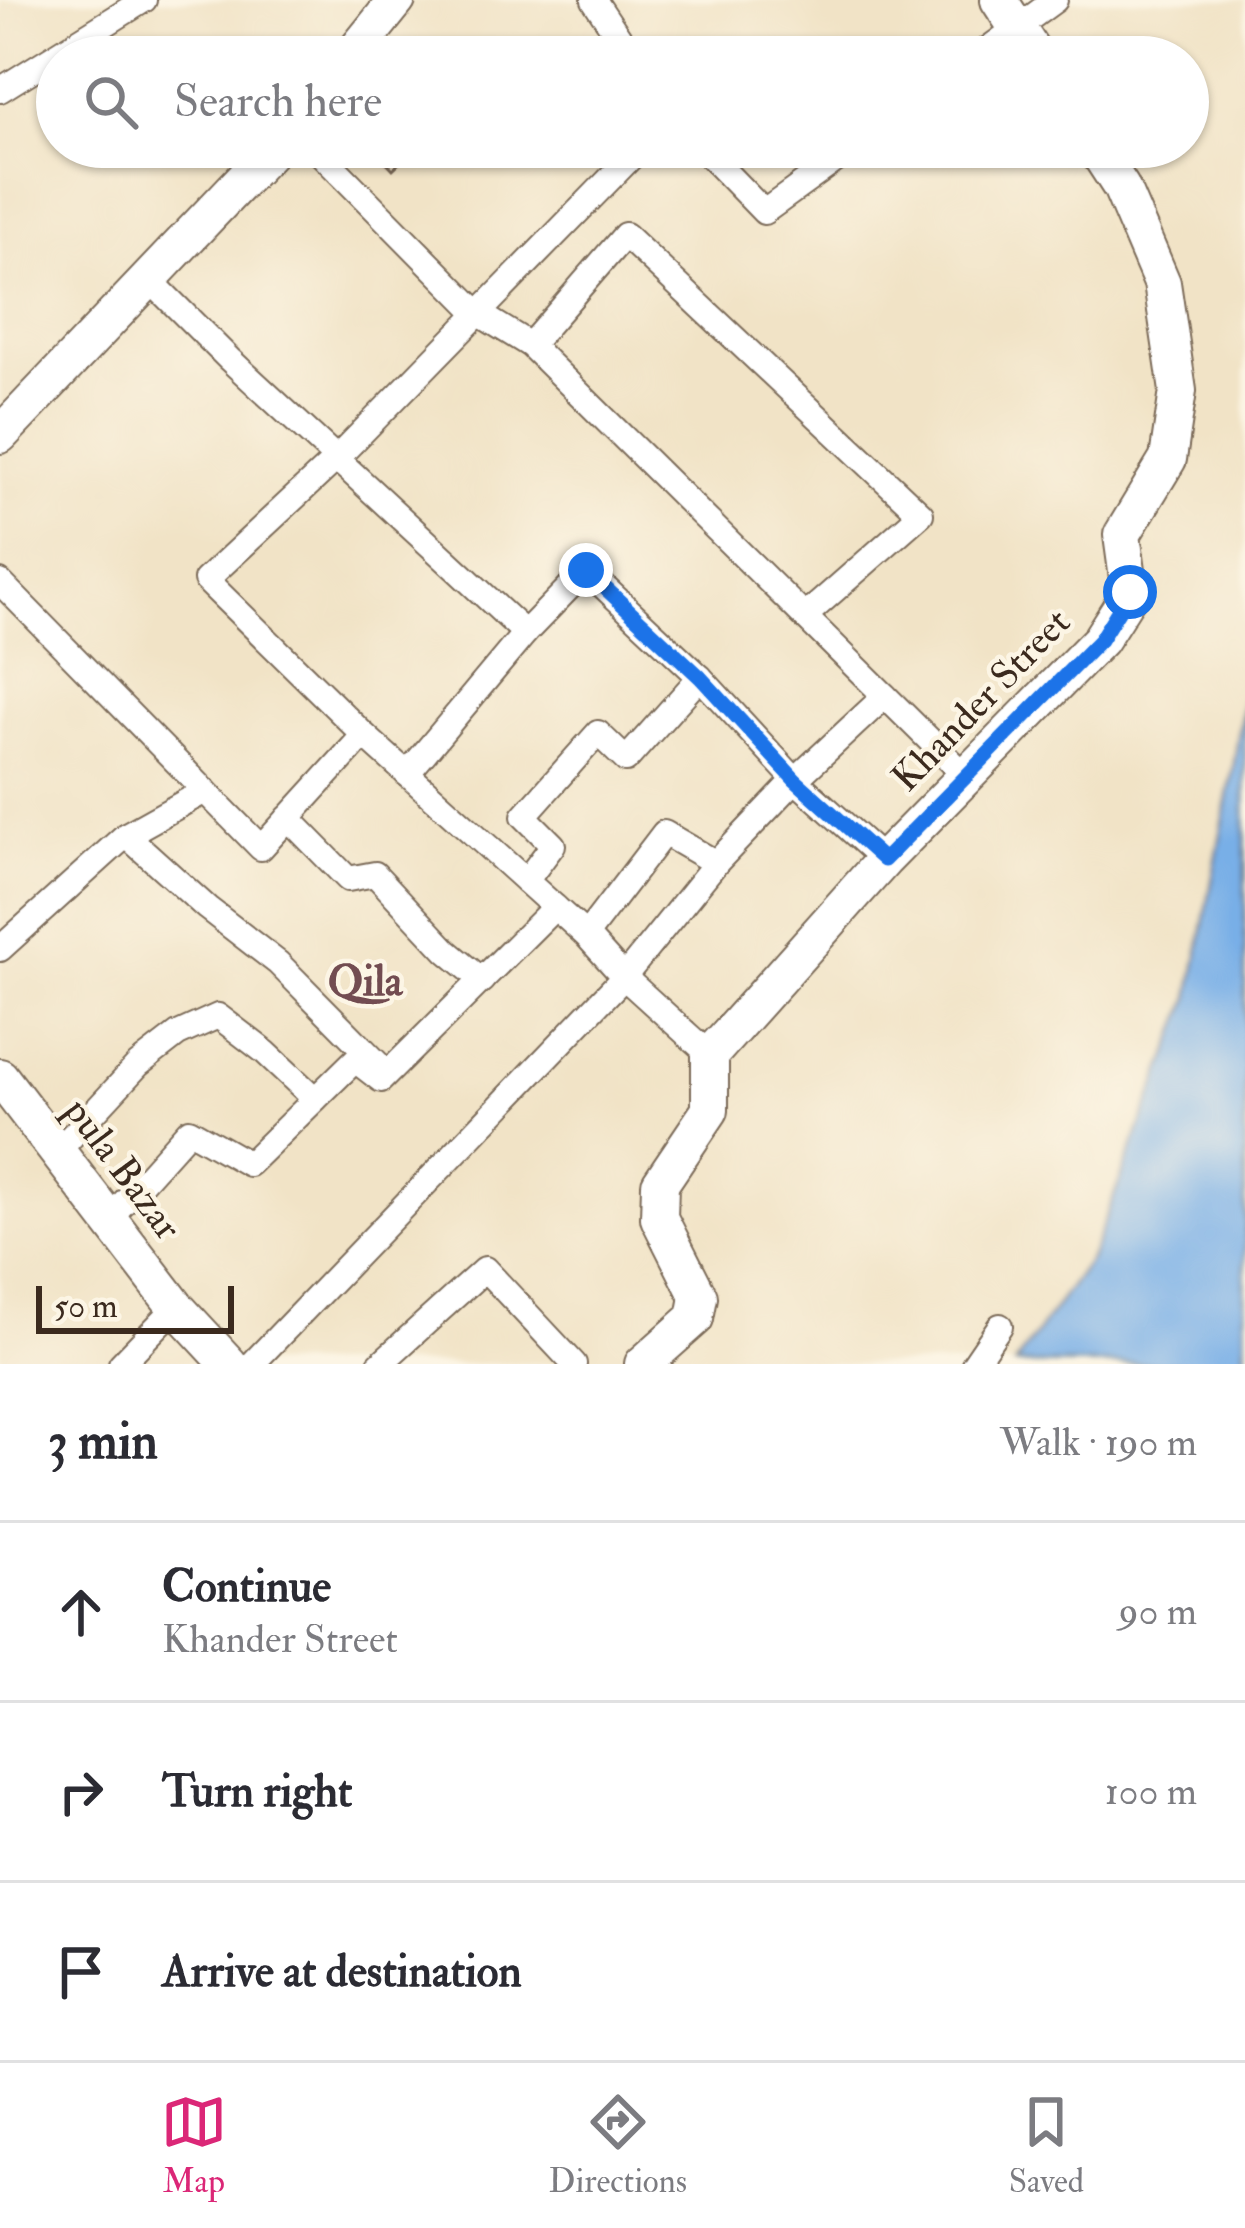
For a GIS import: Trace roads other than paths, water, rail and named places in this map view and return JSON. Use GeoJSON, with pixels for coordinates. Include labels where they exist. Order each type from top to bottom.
{"type":"FeatureCollection","features":[{"type":"Feature","properties":{"kind":"street"},"geometry":{"type":"LineString","coordinates":[[86,36],[144,0]]}},
{"type":"Feature","properties":{"kind":"street"},"geometry":{"type":"LineString","coordinates":[[367,36],[397,0]]}},
{"type":"Feature","properties":{"kind":"street"},"geometry":{"type":"LineString","coordinates":[[594,0],[618,36]]}},
{"type":"Feature","properties":{"kind":"street"},"geometry":{"type":"LineString","coordinates":[[1018,28],[1055,0]]}},
{"type":"Feature","properties":{"kind":"street"},"geometry":{"type":"LineString","coordinates":[[0,90],[36,68]]}},
{"type":"Feature","properties":{"kind":"street"},"geometry":{"type":"LineString","coordinates":[[0,435],[254,168]]}},
{"type":"Feature","properties":{"kind":"street"},"geometry":{"type":"LineString","coordinates":[[335,168],[478,313],[530,345],[967,777]]}},
{"type":"Feature","properties":{"kind":"street"},"geometry":{"type":"LineString","coordinates":[[620,168],[337,458],[206,580],[364,735],[586,935],[624,977],[710,1055],[710,1110],[660,1184],[659,1218],[699,1297],[695,1318],[643,1364]]}},
{"type":"Feature","properties":{"kind":"street"},"geometry":{"type":"LineString","coordinates":[[721,168],[764,212],[825,168]]}},
{"type":"Feature","properties":{"kind":"street","name":"Khander Street"},"geometry":{"type":"LineString","coordinates":[[710,1055],[884,860],[1100,640],[1130,592],[1122,535],[1168,459],[1178,391],[1162,283],[1109,168]]}},
{"type":"Feature","properties":{"kind":"street"},"geometry":{"type":"LineString","coordinates":[[530,345],[625,235],[921,514],[805,616]]}},
{"type":"Feature","properties":{"kind":"street"},"geometry":{"type":"LineString","coordinates":[[149,279],[525,633]]}},
{"type":"Feature","properties":{"kind":"street"},"geometry":{"type":"LineString","coordinates":[[406,774],[525,633],[586,570],[700,677],[795,780],[884,860]]}},
{"type":"Feature","properties":{"kind":"street"},"geometry":{"type":"LineString","coordinates":[[0,582],[260,848],[364,735]]}},
{"type":"Feature","properties":{"kind":"street"},"geometry":{"type":"LineString","coordinates":[[526,881],[553,845],[524,816],[598,733],[626,760],[700,677]]}},
{"type":"Feature","properties":{"kind":"street"},"geometry":{"type":"LineString","coordinates":[[253,1364],[624,977],[716,863],[885,696]]}},
{"type":"Feature","properties":{"kind":"street"},"geometry":{"type":"LineString","coordinates":[[0,950],[126,835],[205,790]]}},
{"type":"Feature","properties":{"kind":"street"},"geometry":{"type":"LineString","coordinates":[[288,818],[348,879],[375,874],[447,951],[482,980]]}},
{"type":"Feature","properties":{"kind":"street"},"geometry":{"type":"LineString","coordinates":[[586,935],[664,833],[716,863]]}},
{"type":"Feature","properties":{"kind":"street"},"geometry":{"type":"LineString","coordinates":[[126,835],[207,908],[278,963],[388,1074]]}},
{"type":"Feature","properties":{"kind":"street"},"geometry":{"type":"LineString","coordinates":[[109,1219],[189,1130],[249,1164],[355,1060],[381,1080],[555,907]]}},
{"type":"Feature","properties":{"kind":"street"},"geometry":{"type":"LineString","coordinates":[[58,1151],[138,1065],[178,1034],[218,1016],[315,1099]]}},
{"type":"Feature","properties":{"kind":"street","name":"pula Bazar"},"geometry":{"type":"LineString","coordinates":[[0,1077],[176,1306],[229,1364]]}},
{"type":"Feature","properties":{"kind":"street"},"geometry":{"type":"LineString","coordinates":[[380,1364],[485,1269],[574,1364]]}},
{"type":"Feature","properties":{"kind":"street"},"geometry":{"type":"LineString","coordinates":[[121,1364],[176,1306]]}},
{"type":"Feature","properties":{"kind":"street"},"geometry":{"type":"LineString","coordinates":[[974,1364],[1000,1326]]}},
{"type":"Feature","properties":{"kind":"water"},"geometry":{"type":"Polygon","coordinates":[[[1245,692],[1245,1364],[1015,1364],[1090,1259],[1190,998],[1245,692]]]}},
{"type":"Feature","properties":{"kind":"district","name":"Qila"},"geometry":{"type":"Point","coordinates":[365,982]}}]}
